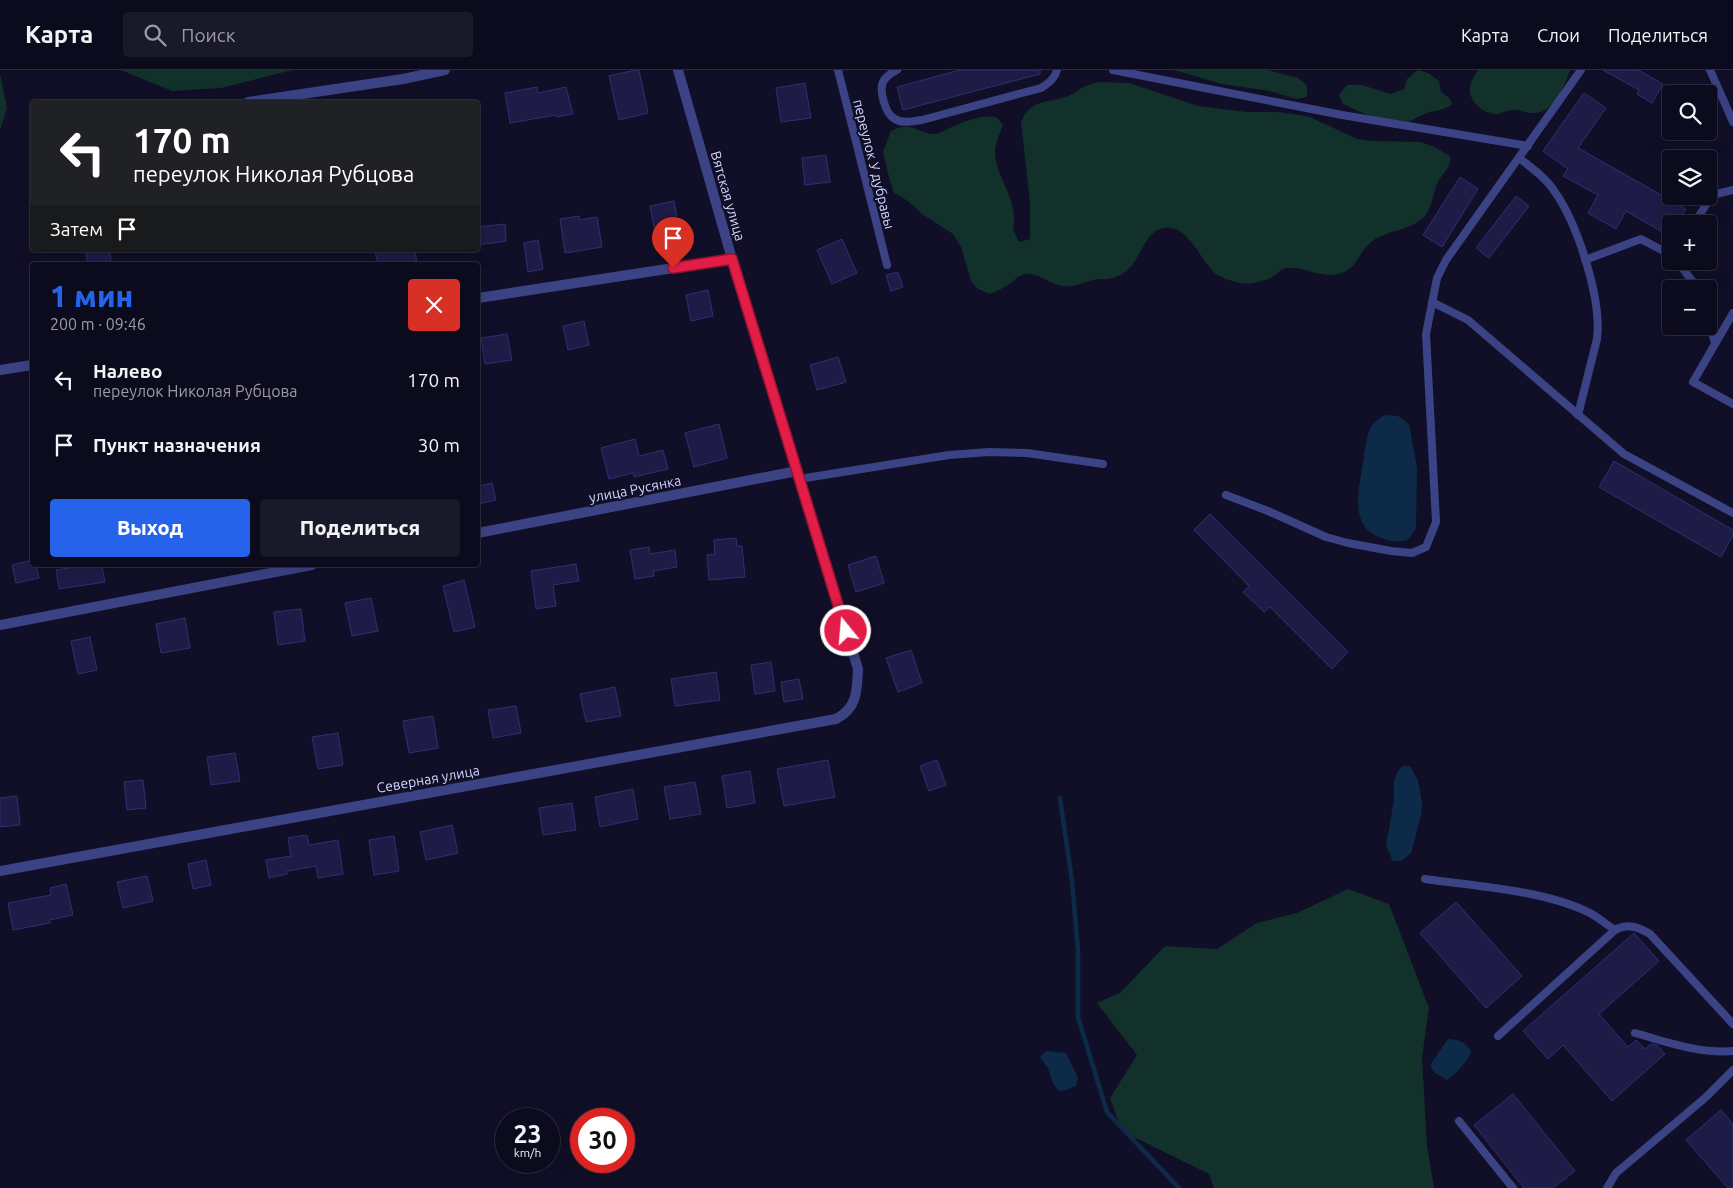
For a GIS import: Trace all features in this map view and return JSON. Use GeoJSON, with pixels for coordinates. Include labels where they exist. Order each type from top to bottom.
{"type":"FeatureCollection","features":[{"type":"Feature","properties":{"kind":"street"},"geometry":{"type":"LineString","coordinates":[[261,100],[403,79],[445,70]]}},
{"type":"Feature","properties":{"kind":"street","name":"Вятская улица"},"geometry":{"type":"LineString","coordinates":[[678,70],[732,259],[858,670],[858,686],[854,702]]}},
{"type":"Feature","properties":{"kind":"street"},"geometry":{"type":"LineString","coordinates":[[480,298],[732,259]]}},
{"type":"Feature","properties":{"kind":"street"},"geometry":{"type":"LineString","coordinates":[[0,370],[30,365]]}},
{"type":"Feature","properties":{"kind":"street","name":"улица Русянка"},"geometry":{"type":"LineString","coordinates":[[480,533],[798,475]]}},
{"type":"Feature","properties":{"kind":"street"},"geometry":{"type":"LineString","coordinates":[[0,625],[301,567]]}},
{"type":"Feature","properties":{"kind":"street","name":"Северная улица"},"geometry":{"type":"LineString","coordinates":[[0,871],[836,719],[846,714],[854,702]]}},
{"type":"Feature","properties":{"kind":"lane","name":"переулок У дубравы"},"geometry":{"type":"LineString","coordinates":[[838,70],[887,265]]}},
{"type":"Feature","properties":{"kind":"lane"},"geometry":{"type":"LineString","coordinates":[[897,70],[884,80],[882,90],[888,113],[895,119],[907,122],[931,118],[1041,88],[1050,83],[1057,70]]}},
{"type":"Feature","properties":{"kind":"lane"},"geometry":{"type":"LineString","coordinates":[[1113,70],[1342,115],[1528,146]]}},
{"type":"Feature","properties":{"kind":"lane"},"geometry":{"type":"LineString","coordinates":[[1226,495],[1268,511],[1326,537],[1348,543],[1412,553],[1426,547],[1436,522],[1426,334],[1437,278],[1446,260],[1581,70]]}},
{"type":"Feature","properties":{"kind":"lane"},"geometry":{"type":"LineString","coordinates":[[1710,70],[1733,122]]}},
{"type":"Feature","properties":{"kind":"lane"},"geometry":{"type":"LineString","coordinates":[[1519,158],[1541,175],[1565,208],[1585,260],[1597,307],[1599,327],[1597,339],[1578,415]]}},
{"type":"Feature","properties":{"kind":"lane"},"geometry":{"type":"LineString","coordinates":[[1700,215],[1712,196],[1733,190]]}},
{"type":"Feature","properties":{"kind":"lane"},"geometry":{"type":"LineString","coordinates":[[1585,260],[1642,239],[1662,250]]}},
{"type":"Feature","properties":{"kind":"lane"},"geometry":{"type":"LineString","coordinates":[[1684,270],[1692,280]]}},
{"type":"Feature","properties":{"kind":"lane"},"geometry":{"type":"LineString","coordinates":[[1432,302],[1468,320],[1624,454],[1733,513]]}},
{"type":"Feature","properties":{"kind":"lane"},"geometry":{"type":"LineString","coordinates":[[1733,313],[1693,382],[1733,404]]}},
{"type":"Feature","properties":{"kind":"lane"},"geometry":{"type":"LineString","coordinates":[[1713,335],[1715,343]]}},
{"type":"Feature","properties":{"kind":"lane"},"geometry":{"type":"LineString","coordinates":[[798,475],[949,455],[989,452],[1027,452],[1103,464]]}},
{"type":"Feature","properties":{"kind":"lane"},"geometry":{"type":"LineString","coordinates":[[1424,879],[1535,895],[1560,901],[1590,913],[1615,930]]}},
{"type":"Feature","properties":{"kind":"lane"},"geometry":{"type":"LineString","coordinates":[[1498,1036],[1615,930],[1622,926],[1642,929],[1650,934],[1733,1024]]}},
{"type":"Feature","properties":{"kind":"lane"},"geometry":{"type":"LineString","coordinates":[[1635,1033],[1691,1049],[1724,1052],[1733,1050]]}},
{"type":"Feature","properties":{"kind":"lane"},"geometry":{"type":"LineString","coordinates":[[1607,1188],[1616,1173],[1731,1075]]}},
{"type":"Feature","properties":{"kind":"lane"},"geometry":{"type":"LineString","coordinates":[[1459,1121],[1514,1188]]}},
{"type":"Feature","properties":{"kind":"green space"},"geometry":{"type":"Polygon","coordinates":[[[121,70],[292,70],[221,88],[172,91],[121,70]]]}},
{"type":"Feature","properties":{"kind":"green space"},"geometry":{"type":"Polygon","coordinates":[[[1174,70],[1267,70],[1298,78],[1307,85],[1307,97],[1296,99],[1270,91],[1222,84],[1174,70]]]}},
{"type":"Feature","properties":{"kind":"green space"},"geometry":{"type":"Polygon","coordinates":[[[1418,70],[1428,73],[1439,81],[1441,92],[1449,98],[1452,104],[1447,108],[1427,113],[1402,123],[1395,123],[1372,117],[1343,104],[1339,95],[1347,85],[1362,85],[1391,94],[1404,89],[1407,79],[1418,70]]]}},
{"type":"Feature","properties":{"kind":"green space"},"geometry":{"type":"Polygon","coordinates":[[[1478,70],[1570,70],[1557,98],[1546,109],[1532,113],[1510,110],[1496,114],[1485,111],[1471,97],[1470,86],[1478,70]]]}},
{"type":"Feature","properties":{"kind":"green space"},"geometry":{"type":"Polygon","coordinates":[[[0,74],[7,108],[0,130],[0,74]]]}},
{"type":"Feature","properties":{"kind":"green space"},"geometry":{"type":"Polygon","coordinates":[[[1099,82],[1129,83],[1198,106],[1247,112],[1278,112],[1310,117],[1357,139],[1420,142],[1450,156],[1450,160],[1448,167],[1438,182],[1427,214],[1411,226],[1382,236],[1370,243],[1355,264],[1342,273],[1327,275],[1287,268],[1271,278],[1260,281],[1248,283],[1235,282],[1216,274],[1194,245],[1181,232],[1165,228],[1157,230],[1145,243],[1130,267],[1123,274],[1113,278],[1098,279],[1074,286],[1064,286],[1054,284],[1036,275],[1027,274],[1019,276],[1010,284],[990,294],[978,289],[971,281],[961,247],[953,234],[894,193],[883,152],[891,131],[910,127],[930,134],[936,134],[971,120],[990,116],[996,117],[1003,125],[996,146],[996,161],[1013,209],[1013,229],[1019,242],[1030,239],[1030,202],[1021,122],[1025,114],[1030,108],[1042,102],[1063,98],[1086,86],[1099,82]]]}},
{"type":"Feature","properties":{"kind":"green space"},"geometry":{"type":"Polygon","coordinates":[[[1348,889],[1389,904],[1429,1008],[1422,1057],[1427,1146],[1434,1188],[1214,1188],[1209,1174],[1122,1131],[1110,1098],[1137,1055],[1097,1003],[1120,993],[1165,946],[1217,949],[1257,923],[1297,913],[1348,889]]]}},
{"type":"Feature","properties":{"kind":"water"},"geometry":{"type":"Polygon","coordinates":[[[1384,415],[1398,416],[1409,424],[1417,469],[1416,528],[1408,540],[1400,542],[1387,540],[1370,532],[1363,524],[1358,505],[1358,494],[1368,433],[1372,425],[1384,415]]]}},
{"type":"Feature","properties":{"kind":"water"},"geometry":{"type":"Polygon","coordinates":[[[1402,766],[1410,766],[1418,780],[1422,803],[1421,815],[1411,853],[1401,861],[1393,861],[1386,846],[1394,800],[1394,782],[1397,772],[1402,766]]]}},
{"type":"Feature","properties":{"kind":"water"},"geometry":{"type":"Polygon","coordinates":[[[1448,1039],[1461,1042],[1471,1052],[1461,1068],[1447,1080],[1435,1073],[1430,1065],[1448,1039]]]}},
{"type":"Feature","properties":{"kind":"water"},"geometry":{"type":"Polygon","coordinates":[[[1046,1051],[1066,1053],[1078,1078],[1076,1086],[1063,1091],[1058,1090],[1053,1084],[1048,1068],[1040,1057],[1046,1051]]]}},
{"type":"Feature","properties":{"kind":"building"},"geometry":{"type":"Polygon","coordinates":[[[639,70],[648,113],[619,120],[609,76],[639,70]]]}},
{"type":"Feature","properties":{"kind":"building"},"geometry":{"type":"Polygon","coordinates":[[[960,70],[1040,70],[1040,74],[903,110],[897,87],[960,70]]]}},
{"type":"Feature","properties":{"kind":"building"},"geometry":{"type":"Polygon","coordinates":[[[1603,70],[1638,70],[1663,84],[1652,103],[1637,94],[1639,90],[1603,70]]]}},
{"type":"Feature","properties":{"kind":"building"},"geometry":{"type":"Polygon","coordinates":[[[805,83],[811,118],[781,122],[776,88],[805,83]]]}},
{"type":"Feature","properties":{"kind":"building"},"geometry":{"type":"Polygon","coordinates":[[[537,87],[538,93],[566,87],[573,114],[510,123],[505,93],[537,87]]]}},
{"type":"Feature","properties":{"kind":"building"},"geometry":{"type":"Polygon","coordinates":[[[1584,93],[1606,108],[1578,148],[1662,195],[1662,205],[1679,205],[1686,209],[1682,215],[1662,215],[1662,232],[1626,211],[1616,229],[1588,213],[1598,195],[1563,176],[1568,169],[1543,151],[1584,93]]]}},
{"type":"Feature","properties":{"kind":"building"},"geometry":{"type":"Polygon","coordinates":[[[826,155],[830,182],[805,185],[802,158],[826,155]]]}},
{"type":"Feature","properties":{"kind":"building"},"geometry":{"type":"Polygon","coordinates":[[[1460,177],[1478,189],[1442,247],[1423,235],[1460,177]]]}},
{"type":"Feature","properties":{"kind":"building"},"geometry":{"type":"Polygon","coordinates":[[[1516,196],[1529,206],[1489,258],[1476,248],[1516,196]]]}},
{"type":"Feature","properties":{"kind":"building"},"geometry":{"type":"Polygon","coordinates":[[[674,201],[681,239],[657,243],[650,206],[674,201]]]}},
{"type":"Feature","properties":{"kind":"building"},"geometry":{"type":"Polygon","coordinates":[[[579,216],[580,220],[597,217],[602,247],[565,253],[560,219],[579,216]]]}},
{"type":"Feature","properties":{"kind":"building"},"geometry":{"type":"Polygon","coordinates":[[[505,224],[506,241],[480,245],[480,227],[505,224]]]}},
{"type":"Feature","properties":{"kind":"building"},"geometry":{"type":"Polygon","coordinates":[[[842,239],[857,273],[832,284],[817,250],[842,239]]]}},
{"type":"Feature","properties":{"kind":"building"},"geometry":{"type":"Polygon","coordinates":[[[538,240],[543,269],[528,272],[524,243],[538,240]]]}},
{"type":"Feature","properties":{"kind":"building"},"geometry":{"type":"Polygon","coordinates":[[[85,252],[109,252],[111,262],[87,262],[85,252]]]}},
{"type":"Feature","properties":{"kind":"building"},"geometry":{"type":"Polygon","coordinates":[[[375,252],[415,252],[417,262],[377,262],[375,252]]]}},
{"type":"Feature","properties":{"kind":"building"},"geometry":{"type":"Polygon","coordinates":[[[898,272],[903,287],[891,291],[886,275],[898,272]]]}},
{"type":"Feature","properties":{"kind":"building"},"geometry":{"type":"Polygon","coordinates":[[[708,290],[713,316],[691,321],[686,295],[708,290]]]}},
{"type":"Feature","properties":{"kind":"building"},"geometry":{"type":"Polygon","coordinates":[[[584,321],[589,345],[568,350],[563,326],[584,321]]]}},
{"type":"Feature","properties":{"kind":"building"},"geometry":{"type":"Polygon","coordinates":[[[507,334],[512,360],[485,364],[481,338],[507,334]]]}},
{"type":"Feature","properties":{"kind":"building"},"geometry":{"type":"Polygon","coordinates":[[[838,357],[846,382],[817,390],[810,365],[838,357]]]}},
{"type":"Feature","properties":{"kind":"building"},"geometry":{"type":"Polygon","coordinates":[[[719,424],[727,458],[694,467],[685,433],[719,424]]]}},
{"type":"Feature","properties":{"kind":"building"},"geometry":{"type":"Polygon","coordinates":[[[635,439],[639,456],[663,450],[668,469],[634,477],[633,473],[609,479],[601,448],[635,439]]]}},
{"type":"Feature","properties":{"kind":"building"},"geometry":{"type":"Polygon","coordinates":[[[1614,461],[1733,530],[1733,535],[1721,557],[1599,487],[1614,461]]]}},
{"type":"Feature","properties":{"kind":"building"},"geometry":{"type":"Polygon","coordinates":[[[492,483],[496,500],[480,504],[480,486],[492,483]]]}},
{"type":"Feature","properties":{"kind":"building"},"geometry":{"type":"Polygon","coordinates":[[[1210,514],[1348,652],[1332,669],[1270,607],[1264,612],[1243,592],[1249,586],[1194,530],[1210,514]]]}},
{"type":"Feature","properties":{"kind":"building"},"geometry":{"type":"Polygon","coordinates":[[[736,538],[737,546],[742,546],[745,577],[709,580],[707,555],[715,554],[714,540],[736,538]]]}},
{"type":"Feature","properties":{"kind":"building"},"geometry":{"type":"Polygon","coordinates":[[[649,547],[650,554],[675,550],[677,567],[653,571],[654,576],[635,579],[630,550],[649,547]]]}},
{"type":"Feature","properties":{"kind":"building"},"geometry":{"type":"Polygon","coordinates":[[[876,556],[884,583],[856,592],[848,565],[876,556]]]}},
{"type":"Feature","properties":{"kind":"building"},"geometry":{"type":"Polygon","coordinates":[[[30,560],[30,567],[36,567],[39,578],[16,583],[12,565],[30,560]]]}},
{"type":"Feature","properties":{"kind":"building"},"geometry":{"type":"Polygon","coordinates":[[[576,564],[579,581],[553,585],[556,606],[536,609],[531,571],[576,564]]]}},
{"type":"Feature","properties":{"kind":"building"},"geometry":{"type":"Polygon","coordinates":[[[75,567],[102,567],[105,582],[59,589],[56,570],[75,567]]]}},
{"type":"Feature","properties":{"kind":"building"},"geometry":{"type":"Polygon","coordinates":[[[464,580],[475,627],[454,632],[443,586],[464,580]]]}},
{"type":"Feature","properties":{"kind":"building"},"geometry":{"type":"Polygon","coordinates":[[[371,598],[378,631],[352,636],[345,603],[371,598]]]}},
{"type":"Feature","properties":{"kind":"building"},"geometry":{"type":"Polygon","coordinates":[[[301,609],[305,641],[278,645],[274,612],[301,609]]]}},
{"type":"Feature","properties":{"kind":"building"},"geometry":{"type":"Polygon","coordinates":[[[185,618],[190,648],[161,653],[156,624],[185,618]]]}},
{"type":"Feature","properties":{"kind":"building"},"geometry":{"type":"Polygon","coordinates":[[[90,637],[97,670],[78,674],[71,641],[90,637]]]}},
{"type":"Feature","properties":{"kind":"building"},"geometry":{"type":"Polygon","coordinates":[[[911,650],[922,683],[898,692],[886,658],[911,650]]]}},
{"type":"Feature","properties":{"kind":"building"},"geometry":{"type":"Polygon","coordinates":[[[771,662],[775,691],[755,694],[751,665],[771,662]]]}},
{"type":"Feature","properties":{"kind":"building"},"geometry":{"type":"Polygon","coordinates":[[[716,672],[720,700],[675,706],[671,679],[716,672]]]}},
{"type":"Feature","properties":{"kind":"building"},"geometry":{"type":"Polygon","coordinates":[[[799,679],[803,699],[784,702],[781,682],[799,679]]]}},
{"type":"Feature","properties":{"kind":"building"},"geometry":{"type":"Polygon","coordinates":[[[615,687],[621,716],[586,722],[580,694],[615,687]]]}},
{"type":"Feature","properties":{"kind":"building"},"geometry":{"type":"Polygon","coordinates":[[[516,706],[521,733],[493,738],[488,710],[516,706]]]}},
{"type":"Feature","properties":{"kind":"building"},"geometry":{"type":"Polygon","coordinates":[[[433,716],[438,748],[409,753],[403,721],[433,716]]]}},
{"type":"Feature","properties":{"kind":"building"},"geometry":{"type":"Polygon","coordinates":[[[338,733],[343,765],[318,769],[312,737],[338,733]]]}},
{"type":"Feature","properties":{"kind":"building"},"geometry":{"type":"Polygon","coordinates":[[[235,753],[240,781],[211,785],[207,757],[235,753]]]}},
{"type":"Feature","properties":{"kind":"building"},"geometry":{"type":"Polygon","coordinates":[[[828,760],[835,797],[784,806],[777,769],[828,760]]]}},
{"type":"Feature","properties":{"kind":"building"},"geometry":{"type":"Polygon","coordinates":[[[937,760],[946,785],[929,791],[920,766],[937,760]]]}},
{"type":"Feature","properties":{"kind":"building"},"geometry":{"type":"Polygon","coordinates":[[[750,771],[755,803],[727,808],[722,776],[750,771]]]}},
{"type":"Feature","properties":{"kind":"building"},"geometry":{"type":"Polygon","coordinates":[[[143,780],[146,808],[127,810],[124,782],[143,780]]]}},
{"type":"Feature","properties":{"kind":"building"},"geometry":{"type":"Polygon","coordinates":[[[695,782],[701,814],[670,819],[664,787],[695,782]]]}},
{"type":"Feature","properties":{"kind":"building"},"geometry":{"type":"Polygon","coordinates":[[[633,789],[638,819],[600,827],[595,797],[633,789]]]}},
{"type":"Feature","properties":{"kind":"building"},"geometry":{"type":"Polygon","coordinates":[[[17,796],[20,825],[0,827],[0,798],[17,796]]]}},
{"type":"Feature","properties":{"kind":"building"},"geometry":{"type":"Polygon","coordinates":[[[572,803],[576,830],[543,835],[539,808],[572,803]]]}},
{"type":"Feature","properties":{"kind":"building"},"geometry":{"type":"Polygon","coordinates":[[[452,825],[458,853],[426,860],[420,832],[452,825]]]}},
{"type":"Feature","properties":{"kind":"building"},"geometry":{"type":"Polygon","coordinates":[[[307,835],[309,845],[338,840],[343,874],[318,878],[316,866],[287,871],[287,874],[269,878],[266,860],[291,856],[288,838],[307,835]]]}},
{"type":"Feature","properties":{"kind":"building"},"geometry":{"type":"Polygon","coordinates":[[[394,836],[399,871],[374,875],[369,840],[394,836]]]}},
{"type":"Feature","properties":{"kind":"building"},"geometry":{"type":"Polygon","coordinates":[[[206,860],[211,885],[193,889],[188,864],[206,860]]]}},
{"type":"Feature","properties":{"kind":"building"},"geometry":{"type":"Polygon","coordinates":[[[147,876],[153,901],[123,908],[117,882],[147,876]]]}},
{"type":"Feature","properties":{"kind":"building"},"geometry":{"type":"Polygon","coordinates":[[[66,884],[73,915],[50,920],[50,923],[13,930],[8,903],[51,895],[50,888],[66,884]]]}},
{"type":"Feature","properties":{"kind":"building"},"geometry":{"type":"Polygon","coordinates":[[[1456,902],[1522,976],[1486,1008],[1420,933],[1456,902]]]}},
{"type":"Feature","properties":{"kind":"building"},"geometry":{"type":"Polygon","coordinates":[[[1634,933],[1659,961],[1599,1014],[1628,1047],[1636,1040],[1645,1049],[1651,1044],[1657,1045],[1665,1054],[1612,1101],[1563,1045],[1548,1059],[1523,1031],[1634,933]]]}},
{"type":"Feature","properties":{"kind":"building"},"geometry":{"type":"Polygon","coordinates":[[[1513,1094],[1575,1171],[1553,1188],[1524,1188],[1474,1125],[1513,1094]]]}},
{"type":"Feature","properties":{"kind":"building"},"geometry":{"type":"Polygon","coordinates":[[[1721,1110],[1733,1124],[1733,1188],[1728,1188],[1686,1140],[1721,1110]]]}},
{"type":"Feature","properties":{"kind":"waterway"},"geometry":{"type":"LineString","coordinates":[[1060,798],[1072,881],[1078,951],[1078,1017],[1107,1112],[1179,1188]]}},
{"type":"Feature","properties":{"kind":"route"},"geometry":{"type":"LineString","coordinates":[[673,268],[732,259],[846,631]]}}]}
